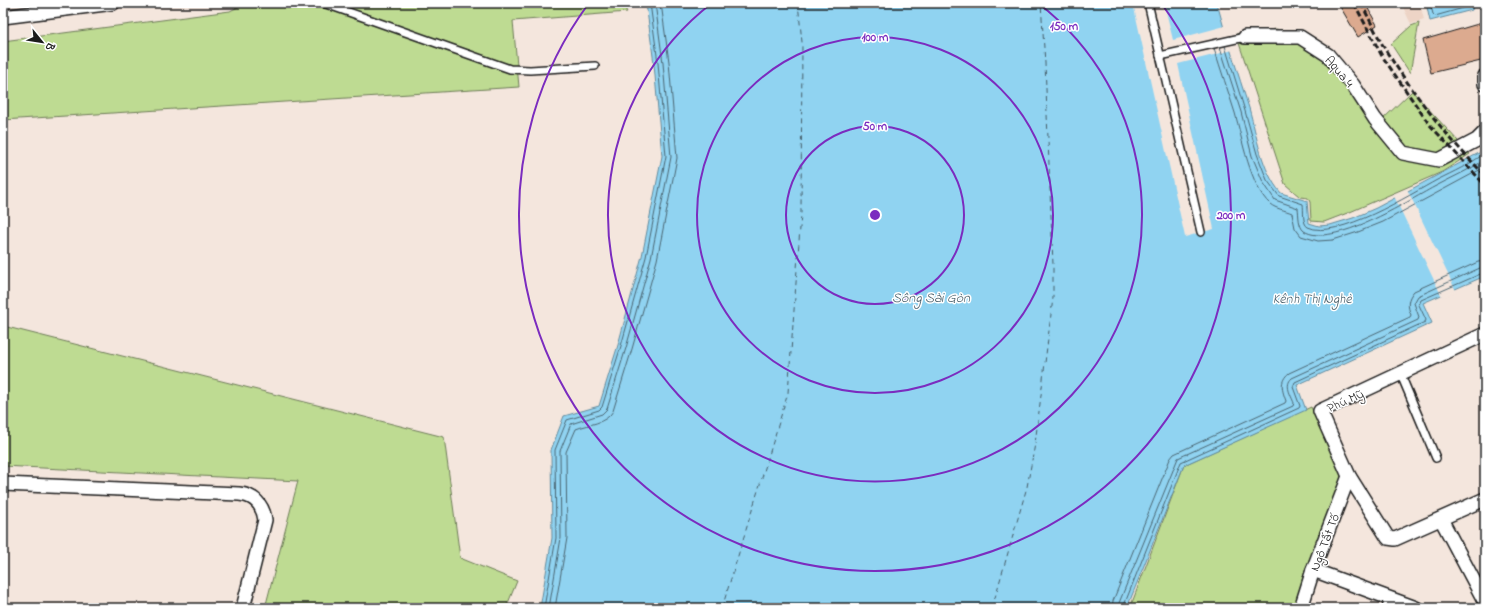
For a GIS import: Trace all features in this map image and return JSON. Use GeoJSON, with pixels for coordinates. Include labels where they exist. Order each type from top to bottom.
{"type":"FeatureCollection","features":[{"type":"Feature","properties":{"kind":"street"},"geometry":{"type":"LineString","coordinates":[[3,17],[113,3]]}},
{"type":"Feature","properties":{"kind":"street","name":"Aqua 4"},"geometry":{"type":"LineString","coordinates":[[1245,37],[1300,37],[1328,55],[1353,85],[1375,120],[1403,153],[1439,160],[1477,140],[1485,132]]}},
{"type":"Feature","properties":{"kind":"street"},"geometry":{"type":"LineString","coordinates":[[1485,76],[1485,84]]}},
{"type":"Feature","properties":{"kind":"street","name":"Phú Mỹ"},"geometry":{"type":"LineString","coordinates":[[1441,519],[1396,539],[1388,538],[1349,476],[1320,411],[1485,334]]}},
{"type":"Feature","properties":{"kind":"street","name":"Ngô Tất Tố"},"geometry":{"type":"LineString","coordinates":[[1301,608],[1349,476]]}},
{"type":"Feature","properties":{"kind":"street"},"geometry":{"type":"LineString","coordinates":[[3,484],[249,496],[261,507],[265,520],[243,608]]}},
{"type":"Feature","properties":{"kind":"street"},"geometry":{"type":"LineString","coordinates":[[1484,601],[1441,519],[1485,499]]}},
{"type":"Feature","properties":{"kind":"street"},"geometry":{"type":"LineString","coordinates":[[1314,570],[1387,603],[1416,608]]}},
{"type":"Feature","properties":{"kind":"lane"},"geometry":{"type":"LineString","coordinates":[[324,3],[510,70],[595,66]]}},
{"type":"Feature","properties":{"kind":"lane"},"geometry":{"type":"LineString","coordinates":[[1149,7],[1200,232]]}},
{"type":"Feature","properties":{"kind":"lane","name":"Aqua 4"},"geometry":{"type":"LineString","coordinates":[[1160,56],[1245,37]]}},
{"type":"Feature","properties":{"kind":"lane"},"geometry":{"type":"LineString","coordinates":[[1401,374],[1436,458]]}},
{"type":"Feature","properties":{"kind":"shaded area"},"geometry":{"type":"Polygon","coordinates":[[[1401,3],[1420,3],[1424,20],[1411,24],[1401,3]]]}},
{"type":"Feature","properties":{"kind":"green space"},"geometry":{"type":"Polygon","coordinates":[[[246,3],[622,3],[627,12],[513,21],[519,87],[3,120],[3,41],[230,11],[246,3]]]}},
{"type":"Feature","properties":{"kind":"green space"},"geometry":{"type":"Polygon","coordinates":[[[1419,23],[1410,73],[1391,44],[1411,26],[1419,23]]]}},
{"type":"Feature","properties":{"kind":"green space"},"geometry":{"type":"Polygon","coordinates":[[[1276,29],[1285,31],[1330,49],[1347,67],[1381,121],[1412,91],[1470,154],[1442,172],[1350,212],[1324,222],[1311,221],[1310,202],[1308,198],[1300,197],[1285,184],[1236,34],[1276,29]]]}},
{"type":"Feature","properties":{"kind":"green space"},"geometry":{"type":"Polygon","coordinates":[[[3,326],[444,437],[460,558],[517,581],[506,608],[265,608],[298,481],[3,466],[3,326]]]}},
{"type":"Feature","properties":{"kind":"green space"},"geometry":{"type":"Polygon","coordinates":[[[1311,407],[1343,475],[1307,568],[1294,608],[1130,608],[1184,465],[1311,407]]]}},
{"type":"Feature","properties":{"kind":"water","name":"Sông Sài Gòn"},"geometry":{"type":"Polygon","coordinates":[[[646,3],[1217,3],[1264,163],[1274,184],[1281,193],[1307,201],[1309,223],[1319,226],[1330,225],[1353,218],[1376,208],[1479,153],[1485,148],[1485,276],[1423,303],[1432,323],[1297,385],[1306,410],[1184,465],[1127,608],[540,608],[552,538],[551,450],[564,416],[599,406],[618,345],[642,256],[662,156],[654,64],[646,3]]]}},
{"type":"Feature","properties":{"kind":"water"},"geometry":{"type":"Polygon","coordinates":[[[1426,3],[1474,3],[1472,10],[1430,21],[1426,3]]]}},
{"type":"Feature","properties":{"kind":"pier"},"geometry":{"type":"Polygon","coordinates":[[[1164,3],[1173,40],[1225,26],[1233,50],[1178,64],[1214,229],[1185,237],[1134,8],[1164,3]]]}},
{"type":"Feature","properties":{"kind":"pier"},"geometry":{"type":"Polygon","coordinates":[[[1407,189],[1456,291],[1442,297],[1394,196],[1407,189]]]}},
{"type":"Feature","properties":{"kind":"building"},"geometry":{"type":"Polygon","coordinates":[[[1338,3],[1365,3],[1377,25],[1358,37],[1338,3]]]}},
{"type":"Feature","properties":{"kind":"building"},"geometry":{"type":"Polygon","coordinates":[[[1485,22],[1485,60],[1431,73],[1423,40],[1485,22]]]}},
{"type":"Feature","properties":{"kind":"ferry route"},"geometry":{"type":"LineString","coordinates":[[722,608],[788,393],[801,214],[802,42],[798,3]]}},
{"type":"Feature","properties":{"kind":"ferry route"},"geometry":{"type":"LineString","coordinates":[[992,608],[1027,487],[1035,444],[1053,298],[1045,63],[1041,3]]}},
{"type":"Feature","properties":{"kind":"railway"},"geometry":{"type":"LineString","coordinates":[[1354,3],[1382,56],[1429,124],[1485,185]]}},
{"type":"Feature","properties":{"kind":"railway"},"geometry":{"type":"LineString","coordinates":[[1361,3],[1384,48],[1410,86],[1458,147],[1485,175]]}},
{"type":"Feature","properties":{"kind":"water label","name":"Kênh Thị Nghè"},"geometry":{"type":"Point","coordinates":[1312,298]}}]}
